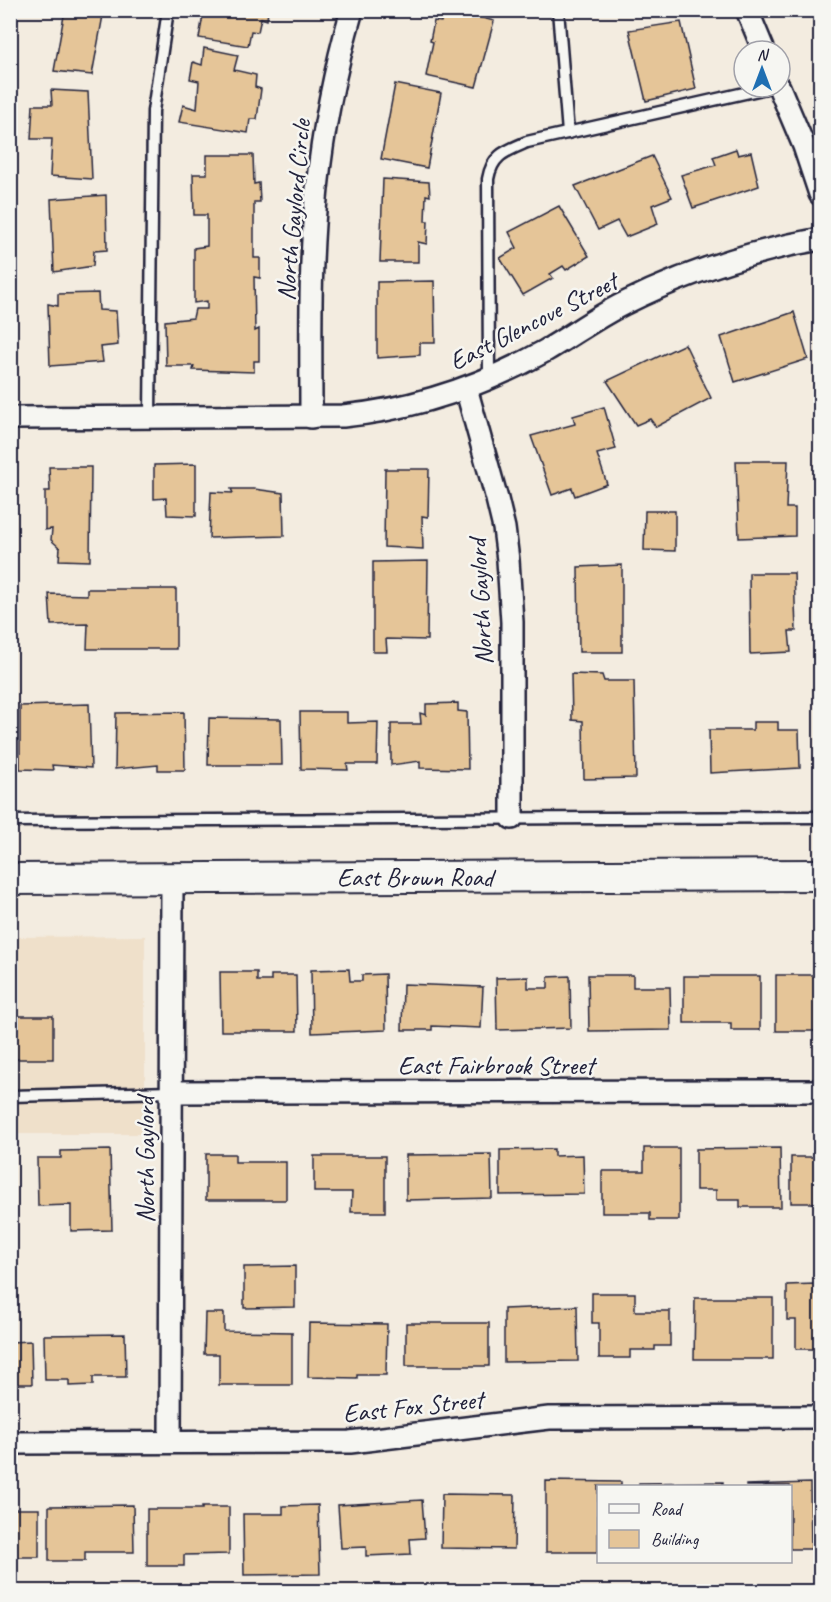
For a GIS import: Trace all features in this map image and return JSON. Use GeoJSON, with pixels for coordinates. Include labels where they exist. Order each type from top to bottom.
{"type":"FeatureCollection","features":[{"type":"Feature","properties":{"kind":"main road","name":"East Brown Road"},"geometry":{"type":"LineString","coordinates":[[10,879],[820,875]]}},
{"type":"Feature","properties":{"kind":"street","name":"North Gaylord Circle"},"geometry":{"type":"LineString","coordinates":[[311,417],[312,271],[317,190],[328,114],[352,10]]}},
{"type":"Feature","properties":{"kind":"street"},"geometry":{"type":"LineString","coordinates":[[747,10],[759,39]]}},
{"type":"Feature","properties":{"kind":"street"},"geometry":{"type":"LineString","coordinates":[[784,99],[804,146],[820,194]]}},
{"type":"Feature","properties":{"kind":"street","name":"East Glencove Street"},"geometry":{"type":"LineString","coordinates":[[10,418],[311,417],[374,413],[406,407],[439,398],[489,378],[544,351],[620,306],[677,279],[768,249],[820,239]]}},
{"type":"Feature","properties":{"kind":"street","name":"North Gaylord"},"geometry":{"type":"LineString","coordinates":[[466,388],[497,499],[508,560],[512,622],[512,818]]}},
{"type":"Feature","properties":{"kind":"street","name":"North Gaylord"},"geometry":{"type":"LineString","coordinates":[[170,1443],[172,878]]}},
{"type":"Feature","properties":{"kind":"street","name":"East Fairbrook Street"},"geometry":{"type":"LineString","coordinates":[[172,1092],[820,1092]]}},
{"type":"Feature","properties":{"kind":"street","name":"East Fox Street"},"geometry":{"type":"LineString","coordinates":[[10,1443],[350,1442],[549,1418],[820,1417]]}},
{"type":"Feature","properties":{"kind":"lane"},"geometry":{"type":"LineString","coordinates":[[150,417],[153,111],[168,10]]}},
{"type":"Feature","properties":{"kind":"lane"},"geometry":{"type":"LineString","coordinates":[[558,10],[568,133]]}},
{"type":"Feature","properties":{"kind":"lane"},"geometry":{"type":"LineString","coordinates":[[489,378],[488,179],[490,167],[502,153],[527,142],[732,96]]}},
{"type":"Feature","properties":{"kind":"lane"},"geometry":{"type":"LineString","coordinates":[[10,821],[820,817]]}},
{"type":"Feature","properties":{"kind":"lane"},"geometry":{"type":"LineString","coordinates":[[10,1096],[172,1092]]}},
{"type":"Feature","properties":{"kind":"shaded area"},"geometry":{"type":"Polygon","coordinates":[[[145,936],[145,1134],[11,1134],[10,937],[145,936]]]}},
{"type":"Feature","properties":{"kind":"building"},"geometry":{"type":"Polygon","coordinates":[[[65,10],[104,10],[92,75],[54,71],[65,10]]]}},
{"type":"Feature","properties":{"kind":"building"},"geometry":{"type":"Polygon","coordinates":[[[204,10],[268,10],[267,20],[261,18],[258,32],[251,31],[248,46],[199,38],[204,10]]]}},
{"type":"Feature","properties":{"kind":"building"},"geometry":{"type":"Polygon","coordinates":[[[443,10],[453,10],[494,21],[476,87],[426,76],[433,42],[430,41],[434,21],[441,22],[443,10]]]}},
{"type":"Feature","properties":{"kind":"building"},"geometry":{"type":"Polygon","coordinates":[[[681,22],[696,89],[646,101],[629,30],[681,22]]]}},
{"type":"Feature","properties":{"kind":"building"},"geometry":{"type":"Polygon","coordinates":[[[204,48],[238,55],[234,70],[256,75],[255,87],[261,89],[257,119],[250,119],[248,133],[179,122],[183,105],[197,109],[199,81],[190,79],[193,62],[202,65],[204,48]]]}},
{"type":"Feature","properties":{"kind":"building"},"geometry":{"type":"Polygon","coordinates":[[[395,84],[441,93],[427,168],[381,159],[395,84]]]}},
{"type":"Feature","properties":{"kind":"building"},"geometry":{"type":"Polygon","coordinates":[[[51,90],[88,92],[92,179],[50,176],[52,139],[31,139],[33,105],[52,105],[51,90]]]}},
{"type":"Feature","properties":{"kind":"building"},"geometry":{"type":"Polygon","coordinates":[[[736,149],[738,155],[751,152],[759,186],[693,208],[681,175],[716,165],[713,157],[736,149]]]}},
{"type":"Feature","properties":{"kind":"building"},"geometry":{"type":"Polygon","coordinates":[[[207,155],[253,155],[254,184],[259,183],[260,202],[254,202],[254,258],[260,258],[260,278],[254,277],[255,331],[259,329],[259,361],[254,361],[254,372],[193,370],[194,366],[166,366],[165,321],[193,318],[195,309],[207,309],[207,301],[194,303],[194,248],[207,246],[207,215],[194,215],[193,174],[207,174],[207,155]]]}},
{"type":"Feature","properties":{"kind":"building"},"geometry":{"type":"Polygon","coordinates":[[[652,156],[672,197],[652,205],[658,224],[626,237],[617,221],[598,230],[575,186],[652,156]]]}},
{"type":"Feature","properties":{"kind":"building"},"geometry":{"type":"Polygon","coordinates":[[[383,179],[429,182],[430,196],[426,195],[425,221],[428,221],[427,244],[418,242],[418,262],[380,262],[383,179]]]}},
{"type":"Feature","properties":{"kind":"building"},"geometry":{"type":"Polygon","coordinates":[[[106,195],[107,250],[94,251],[93,266],[54,272],[51,199],[106,195]]]}},
{"type":"Feature","properties":{"kind":"building"},"geometry":{"type":"Polygon","coordinates":[[[559,206],[589,256],[566,270],[563,266],[550,274],[553,278],[523,295],[500,258],[517,248],[509,232],[559,206]]]}},
{"type":"Feature","properties":{"kind":"building"},"geometry":{"type":"Polygon","coordinates":[[[434,281],[435,343],[420,343],[420,355],[377,358],[377,282],[434,281]]]}},
{"type":"Feature","properties":{"kind":"building"},"geometry":{"type":"Polygon","coordinates":[[[98,293],[99,310],[116,311],[118,345],[101,347],[103,362],[50,366],[48,304],[58,306],[58,294],[98,293]]]}},
{"type":"Feature","properties":{"kind":"building"},"geometry":{"type":"Polygon","coordinates":[[[794,312],[808,359],[735,382],[721,337],[794,312]]]}},
{"type":"Feature","properties":{"kind":"building"},"geometry":{"type":"Polygon","coordinates":[[[685,344],[711,398],[656,427],[650,419],[636,425],[607,381],[685,344]]]}},
{"type":"Feature","properties":{"kind":"building"},"geometry":{"type":"Polygon","coordinates":[[[604,407],[616,449],[597,454],[607,484],[575,496],[572,488],[552,495],[531,436],[575,424],[573,416],[604,407]]]}},
{"type":"Feature","properties":{"kind":"building"},"geometry":{"type":"Polygon","coordinates":[[[736,461],[788,461],[786,508],[795,508],[795,536],[739,538],[736,461]]]}},
{"type":"Feature","properties":{"kind":"building"},"geometry":{"type":"Polygon","coordinates":[[[196,464],[196,516],[167,515],[166,498],[154,499],[154,465],[196,464]]]}},
{"type":"Feature","properties":{"kind":"building"},"geometry":{"type":"Polygon","coordinates":[[[49,467],[91,467],[90,561],[59,560],[60,548],[51,540],[52,529],[45,530],[45,491],[50,491],[49,467]]]}},
{"type":"Feature","properties":{"kind":"building"},"geometry":{"type":"Polygon","coordinates":[[[385,469],[429,469],[428,517],[422,516],[423,549],[384,547],[385,469]]]}},
{"type":"Feature","properties":{"kind":"building"},"geometry":{"type":"Polygon","coordinates":[[[231,489],[283,493],[284,536],[209,538],[211,492],[233,493],[231,489]]]}},
{"type":"Feature","properties":{"kind":"building"},"geometry":{"type":"Polygon","coordinates":[[[645,511],[675,511],[675,551],[644,550],[645,511]]]}},
{"type":"Feature","properties":{"kind":"building"},"geometry":{"type":"Polygon","coordinates":[[[428,561],[427,640],[386,639],[387,652],[373,652],[373,562],[428,561]]]}},
{"type":"Feature","properties":{"kind":"building"},"geometry":{"type":"Polygon","coordinates":[[[622,565],[622,652],[579,652],[578,567],[622,565]]]}},
{"type":"Feature","properties":{"kind":"building"},"geometry":{"type":"Polygon","coordinates":[[[749,573],[794,573],[796,631],[789,631],[791,652],[750,654],[749,573]]]}},
{"type":"Feature","properties":{"kind":"building"},"geometry":{"type":"Polygon","coordinates":[[[87,589],[176,589],[176,649],[87,649],[88,624],[51,625],[49,594],[87,595],[87,589]]]}},
{"type":"Feature","properties":{"kind":"building"},"geometry":{"type":"Polygon","coordinates":[[[571,674],[602,675],[604,681],[634,681],[636,778],[584,779],[583,721],[572,720],[571,674]]]}},
{"type":"Feature","properties":{"kind":"building"},"geometry":{"type":"Polygon","coordinates":[[[458,703],[458,711],[467,712],[468,769],[420,768],[420,761],[391,765],[391,724],[421,724],[420,713],[426,715],[426,704],[458,703]]]}},
{"type":"Feature","properties":{"kind":"building"},"geometry":{"type":"Polygon","coordinates":[[[89,704],[91,768],[52,765],[53,770],[20,769],[20,706],[89,704]]]}},
{"type":"Feature","properties":{"kind":"building"},"geometry":{"type":"Polygon","coordinates":[[[184,712],[185,770],[158,770],[158,765],[115,769],[116,713],[184,712]]]}},
{"type":"Feature","properties":{"kind":"building"},"geometry":{"type":"Polygon","coordinates":[[[300,712],[347,712],[347,723],[378,722],[377,764],[347,764],[348,770],[301,769],[300,712]]]}},
{"type":"Feature","properties":{"kind":"building"},"geometry":{"type":"Polygon","coordinates":[[[209,718],[281,719],[282,765],[208,765],[209,718]]]}},
{"type":"Feature","properties":{"kind":"building"},"geometry":{"type":"Polygon","coordinates":[[[753,722],[778,722],[778,730],[799,730],[800,768],[710,773],[709,730],[753,730],[753,722]]]}},
{"type":"Feature","properties":{"kind":"building"},"geometry":{"type":"Polygon","coordinates":[[[349,969],[350,981],[362,981],[362,975],[385,974],[386,1030],[312,1033],[311,970],[349,969]]]}},
{"type":"Feature","properties":{"kind":"building"},"geometry":{"type":"Polygon","coordinates":[[[220,972],[257,972],[257,981],[271,981],[271,975],[296,975],[297,1031],[221,1031],[220,972]]]}},
{"type":"Feature","properties":{"kind":"building"},"geometry":{"type":"Polygon","coordinates":[[[588,975],[633,975],[633,987],[670,987],[671,1030],[589,1031],[588,975]]]}},
{"type":"Feature","properties":{"kind":"building"},"geometry":{"type":"Polygon","coordinates":[[[776,975],[820,975],[820,1031],[776,1031],[776,975]]]}},
{"type":"Feature","properties":{"kind":"building"},"geometry":{"type":"Polygon","coordinates":[[[570,976],[571,1028],[497,1030],[496,978],[528,977],[528,988],[548,988],[548,977],[570,976]]]}},
{"type":"Feature","properties":{"kind":"building"},"geometry":{"type":"Polygon","coordinates":[[[684,976],[760,976],[760,1030],[731,1030],[731,1023],[684,1023],[684,976]]]}},
{"type":"Feature","properties":{"kind":"building"},"geometry":{"type":"Polygon","coordinates":[[[403,984],[483,987],[481,1028],[432,1026],[432,1030],[402,1030],[403,984]]]}},
{"type":"Feature","properties":{"kind":"building"},"geometry":{"type":"Polygon","coordinates":[[[10,1016],[53,1016],[53,1059],[10,1059],[10,1016]]]}},
{"type":"Feature","properties":{"kind":"building"},"geometry":{"type":"Polygon","coordinates":[[[644,1148],[679,1148],[679,1220],[650,1220],[650,1213],[602,1213],[602,1171],[644,1171],[644,1148]]]}},
{"type":"Feature","properties":{"kind":"building"},"geometry":{"type":"Polygon","coordinates":[[[780,1148],[781,1207],[740,1207],[740,1200],[716,1200],[716,1190],[696,1190],[696,1149],[780,1148]]]}},
{"type":"Feature","properties":{"kind":"building"},"geometry":{"type":"Polygon","coordinates":[[[554,1149],[554,1156],[583,1155],[584,1194],[500,1195],[500,1150],[554,1149]]]}},
{"type":"Feature","properties":{"kind":"building"},"geometry":{"type":"Polygon","coordinates":[[[110,1150],[112,1230],[71,1231],[71,1205],[38,1206],[37,1158],[61,1158],[61,1151],[110,1150]]]}},
{"type":"Feature","properties":{"kind":"building"},"geometry":{"type":"Polygon","coordinates":[[[816,1153],[820,1153],[820,1203],[791,1203],[791,1157],[816,1157],[816,1153]]]}},
{"type":"Feature","properties":{"kind":"building"},"geometry":{"type":"Polygon","coordinates":[[[206,1154],[235,1154],[235,1162],[286,1162],[286,1200],[206,1200],[206,1154]]]}},
{"type":"Feature","properties":{"kind":"building"},"geometry":{"type":"Polygon","coordinates":[[[491,1154],[492,1198],[406,1200],[406,1155],[491,1154]]]}},
{"type":"Feature","properties":{"kind":"building"},"geometry":{"type":"Polygon","coordinates":[[[314,1156],[385,1156],[385,1212],[351,1212],[352,1192],[314,1192],[314,1156]]]}},
{"type":"Feature","properties":{"kind":"building"},"geometry":{"type":"Polygon","coordinates":[[[295,1266],[295,1307],[244,1308],[244,1267],[295,1266]]]}},
{"type":"Feature","properties":{"kind":"building"},"geometry":{"type":"Polygon","coordinates":[[[815,1284],[815,1292],[820,1292],[820,1349],[796,1349],[796,1320],[787,1320],[787,1285],[815,1284]]]}},
{"type":"Feature","properties":{"kind":"building"},"geometry":{"type":"Polygon","coordinates":[[[592,1293],[635,1293],[635,1311],[670,1311],[670,1346],[655,1346],[655,1350],[630,1350],[630,1358],[599,1358],[599,1323],[592,1323],[592,1293]]]}},
{"type":"Feature","properties":{"kind":"building"},"geometry":{"type":"Polygon","coordinates":[[[695,1298],[773,1298],[773,1359],[694,1359],[695,1298]]]}},
{"type":"Feature","properties":{"kind":"building"},"geometry":{"type":"Polygon","coordinates":[[[577,1306],[578,1361],[504,1362],[504,1309],[577,1306]]]}},
{"type":"Feature","properties":{"kind":"building"},"geometry":{"type":"Polygon","coordinates":[[[205,1313],[224,1313],[224,1331],[292,1332],[292,1385],[219,1385],[219,1354],[204,1354],[205,1313]]]}},
{"type":"Feature","properties":{"kind":"building"},"geometry":{"type":"Polygon","coordinates":[[[309,1323],[387,1324],[386,1375],[357,1375],[357,1378],[308,1377],[309,1323]]]}},
{"type":"Feature","properties":{"kind":"building"},"geometry":{"type":"Polygon","coordinates":[[[406,1323],[489,1323],[489,1366],[406,1366],[406,1323]]]}},
{"type":"Feature","properties":{"kind":"building"},"geometry":{"type":"Polygon","coordinates":[[[125,1334],[126,1377],[93,1377],[93,1385],[69,1386],[69,1380],[45,1380],[44,1335],[125,1334]]]}},
{"type":"Feature","properties":{"kind":"building"},"geometry":{"type":"Polygon","coordinates":[[[31,1341],[32,1384],[10,1384],[10,1342],[31,1341]]]}},
{"type":"Feature","properties":{"kind":"building"},"geometry":{"type":"Polygon","coordinates":[[[546,1481],[621,1482],[621,1485],[597,1485],[597,1552],[546,1552],[546,1481]]]}},
{"type":"Feature","properties":{"kind":"building"},"geometry":{"type":"Polygon","coordinates":[[[723,1482],[723,1485],[639,1485],[639,1483],[723,1482]]]}},
{"type":"Feature","properties":{"kind":"building"},"geometry":{"type":"Polygon","coordinates":[[[810,1483],[811,1549],[792,1549],[792,1485],[746,1485],[810,1483]]]}},
{"type":"Feature","properties":{"kind":"building"},"geometry":{"type":"Polygon","coordinates":[[[442,1494],[515,1495],[514,1549],[441,1548],[442,1494]]]}},
{"type":"Feature","properties":{"kind":"building"},"geometry":{"type":"Polygon","coordinates":[[[422,1500],[425,1538],[410,1539],[411,1554],[366,1556],[366,1547],[341,1548],[338,1505],[422,1500]]]}},
{"type":"Feature","properties":{"kind":"building"},"geometry":{"type":"Polygon","coordinates":[[[133,1505],[134,1552],[85,1552],[85,1561],[49,1561],[49,1506],[133,1505]]]}},
{"type":"Feature","properties":{"kind":"building"},"geometry":{"type":"Polygon","coordinates":[[[318,1505],[320,1574],[244,1575],[243,1514],[283,1514],[283,1506],[318,1505]]]}},
{"type":"Feature","properties":{"kind":"building"},"geometry":{"type":"Polygon","coordinates":[[[202,1507],[229,1507],[229,1554],[184,1555],[184,1566],[147,1566],[147,1509],[202,1509],[202,1507]]]}},
{"type":"Feature","properties":{"kind":"building"},"geometry":{"type":"Polygon","coordinates":[[[10,1509],[39,1509],[39,1557],[10,1557],[10,1509]]]}}]}
